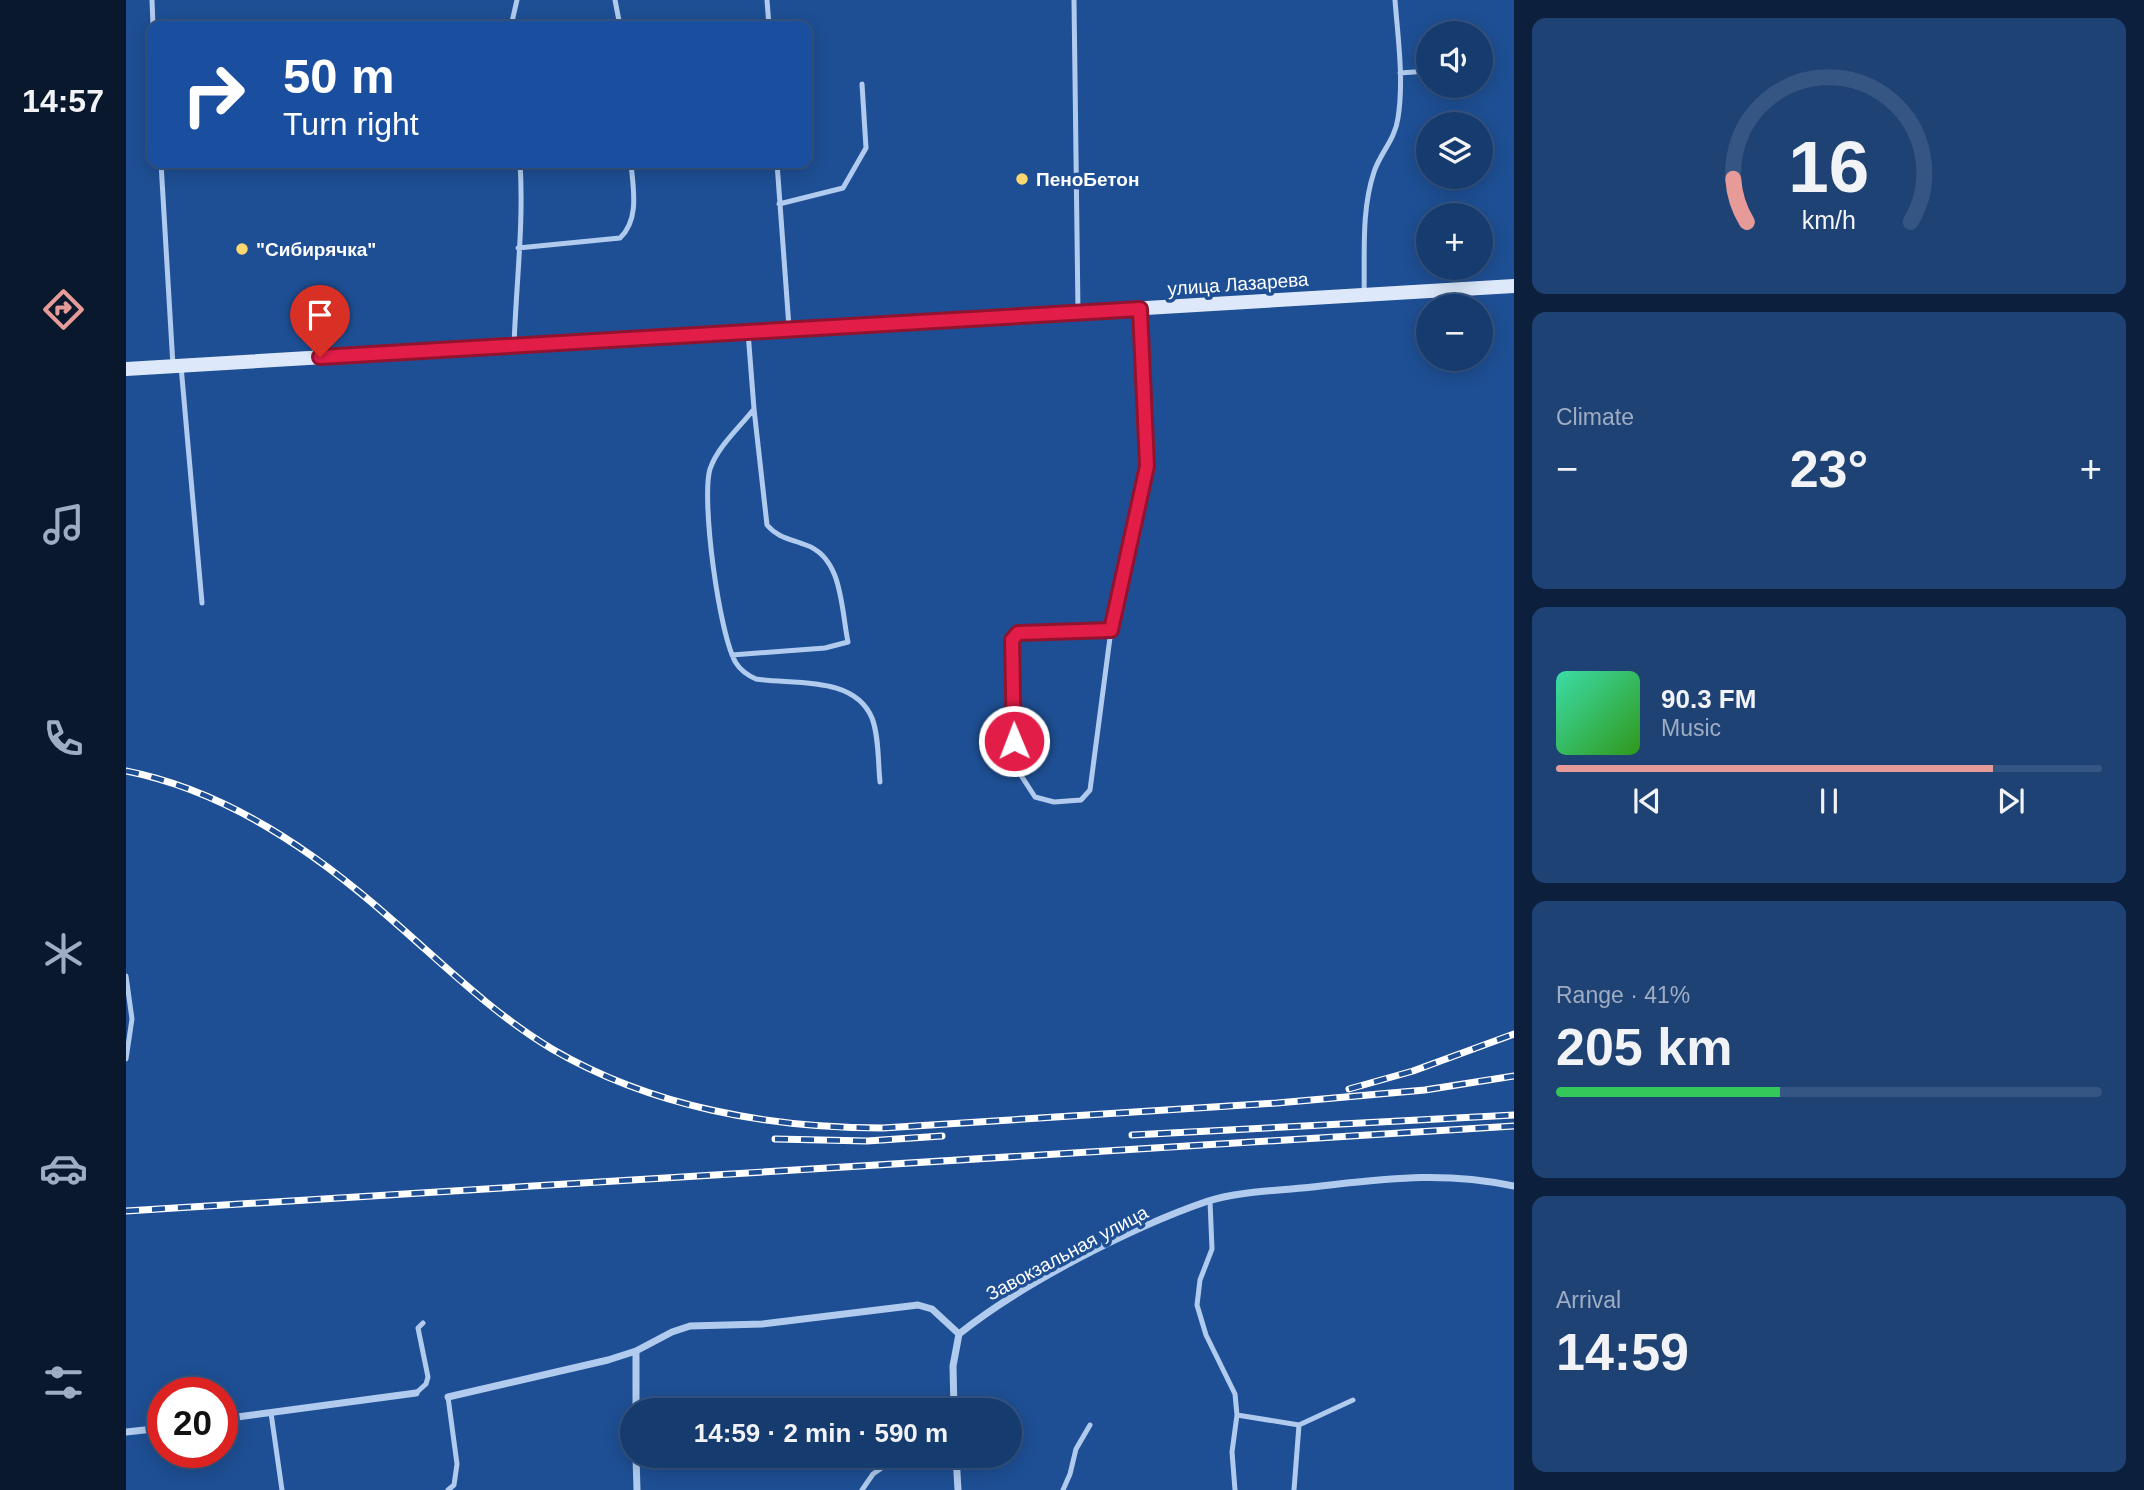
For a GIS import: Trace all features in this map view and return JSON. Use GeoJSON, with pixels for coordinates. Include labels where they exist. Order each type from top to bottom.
{"type":"FeatureCollection","features":[{"type":"Feature","properties":{"kind":"main road","name":"улица Лазарева"},"geometry":{"type":"LineString","coordinates":[[126,369],[1514,286]]}},
{"type":"Feature","properties":{"kind":"street","name":"Завокзальная улица"},"geometry":{"type":"LineString","coordinates":[[959,1334],[1033,1285],[1068,1266],[1137,1231],[1210,1201],[1259,1192],[1421,1176],[1471,1177],[1514,1186]]}},
{"type":"Feature","properties":{"kind":"street"},"geometry":{"type":"LineString","coordinates":[[448,1397],[510,1381],[587,1366],[636,1351],[672,1332],[690,1326],[762,1324],[918,1305],[932,1309],[959,1334],[953,1366],[954,1398]]}},
{"type":"Feature","properties":{"kind":"street"},"geometry":{"type":"LineString","coordinates":[[636,1351],[636,1398]]}},
{"type":"Feature","properties":{"kind":"street"},"geometry":{"type":"LineString","coordinates":[[238,1417],[416,1393]]}},
{"type":"Feature","properties":{"kind":"street"},"geometry":{"type":"LineString","coordinates":[[126,1432],[147,1430]]}},
{"type":"Feature","properties":{"kind":"street"},"geometry":{"type":"LineString","coordinates":[[636,1468],[637,1490]]}},
{"type":"Feature","properties":{"kind":"street"},"geometry":{"type":"LineString","coordinates":[[957,1468],[958,1490]]}},
{"type":"Feature","properties":{"kind":"lane"},"geometry":{"type":"LineString","coordinates":[[152,0],[153,21]]}},
{"type":"Feature","properties":{"kind":"lane"},"geometry":{"type":"LineString","coordinates":[[512,21],[517,0]]}},
{"type":"Feature","properties":{"kind":"lane"},"geometry":{"type":"LineString","coordinates":[[615,0],[619,21]]}},
{"type":"Feature","properties":{"kind":"lane"},"geometry":{"type":"LineString","coordinates":[[767,0],[769,21]]}},
{"type":"Feature","properties":{"kind":"lane"},"geometry":{"type":"LineString","coordinates":[[1074,0],[1079,312]]}},
{"type":"Feature","properties":{"kind":"lane"},"geometry":{"type":"LineString","coordinates":[[1364,295],[1366,206],[1374,169],[1392,141],[1398,119],[1400,73],[1395,0]]}},
{"type":"Feature","properties":{"kind":"lane"},"geometry":{"type":"LineString","coordinates":[[1400,73],[1416,72]]}},
{"type":"Feature","properties":{"kind":"lane"},"geometry":{"type":"LineString","coordinates":[[779,204],[843,188],[866,148],[862,84]]}},
{"type":"Feature","properties":{"kind":"lane"},"geometry":{"type":"LineString","coordinates":[[161,168],[177,366],[202,603]]}},
{"type":"Feature","properties":{"kind":"lane"},"geometry":{"type":"LineString","coordinates":[[514,346],[518,248],[523,210],[520,168]]}},
{"type":"Feature","properties":{"kind":"lane"},"geometry":{"type":"LineString","coordinates":[[518,248],[620,238],[627,232],[634,205],[631,168]]}},
{"type":"Feature","properties":{"kind":"lane"},"geometry":{"type":"LineString","coordinates":[[777,168],[789,329]]}},
{"type":"Feature","properties":{"kind":"lane"},"geometry":{"type":"LineString","coordinates":[[1111,630],[1018,633],[1012,640],[1015,766],[1035,797],[1054,802],[1081,800],[1090,790],[1111,630],[1147,466],[1140,309]]}},
{"type":"Feature","properties":{"kind":"lane"},"geometry":{"type":"LineString","coordinates":[[732,655],[825,648],[848,642],[834,569],[828,558],[807,545],[781,537],[767,525],[748,332]]}},
{"type":"Feature","properties":{"kind":"lane"},"geometry":{"type":"LineString","coordinates":[[754,409],[718,454],[708,484],[715,585],[732,655],[744,674],[756,679],[844,689],[867,708],[873,720],[880,782]]}},
{"type":"Feature","properties":{"kind":"lane"},"geometry":{"type":"LineString","coordinates":[[126,976],[132,1019],[126,1059]]}},
{"type":"Feature","properties":{"kind":"lane"},"geometry":{"type":"LineString","coordinates":[[1210,1201],[1213,1249],[1200,1280],[1197,1305],[1206,1335],[1235,1394],[1237,1415],[1232,1452],[1235,1490]]}},
{"type":"Feature","properties":{"kind":"lane"},"geometry":{"type":"LineString","coordinates":[[416,1393],[426,1384],[428,1377],[418,1328],[423,1323]]}},
{"type":"Feature","properties":{"kind":"lane"},"geometry":{"type":"LineString","coordinates":[[448,1397],[457,1464],[454,1485],[448,1490]]}},
{"type":"Feature","properties":{"kind":"lane"},"geometry":{"type":"LineString","coordinates":[[1237,1415],[1299,1425],[1353,1400]]}},
{"type":"Feature","properties":{"kind":"lane"},"geometry":{"type":"LineString","coordinates":[[271,1413],[282,1490]]}},
{"type":"Feature","properties":{"kind":"lane"},"geometry":{"type":"LineString","coordinates":[[1062,1490],[1070,1474],[1076,1449],[1090,1425]]}},
{"type":"Feature","properties":{"kind":"lane"},"geometry":{"type":"LineString","coordinates":[[1294,1490],[1299,1425]]}},
{"type":"Feature","properties":{"kind":"lane"},"geometry":{"type":"LineString","coordinates":[[862,1490],[873,1474],[882,1468]]}},
{"type":"Feature","properties":{"kind":"railway"},"geometry":{"type":"LineString","coordinates":[[126,771],[199,793],[268,827],[332,870],[488,1004],[552,1049],[630,1086],[712,1110],[798,1124],[883,1128],[1277,1103],[1425,1090],[1514,1076]]}},
{"type":"Feature","properties":{"kind":"railway"},"geometry":{"type":"LineString","coordinates":[[1349,1089],[1413,1071],[1514,1034]]}},
{"type":"Feature","properties":{"kind":"railway"},"geometry":{"type":"LineString","coordinates":[[1132,1135],[1514,1115]]}},
{"type":"Feature","properties":{"kind":"railway"},"geometry":{"type":"LineString","coordinates":[[126,1211],[1514,1126]]}},
{"type":"Feature","properties":{"kind":"railway"},"geometry":{"type":"LineString","coordinates":[[775,1139],[867,1141],[942,1136]]}},
{"type":"Feature","properties":{"kind":"place","name":"ПеноБетон"},"geometry":{"type":"Point","coordinates":[1022,179]}},
{"type":"Feature","properties":{"kind":"place","name":"\"Сибирячка\""},"geometry":{"type":"Point","coordinates":[242,249]}},
{"type":"Feature","properties":{"kind":"route"},"geometry":{"type":"LineString","coordinates":[[320,357],[1140,309],[1147,466],[1111,630],[1018,633],[1012,640],[1014,741]]}}]}
